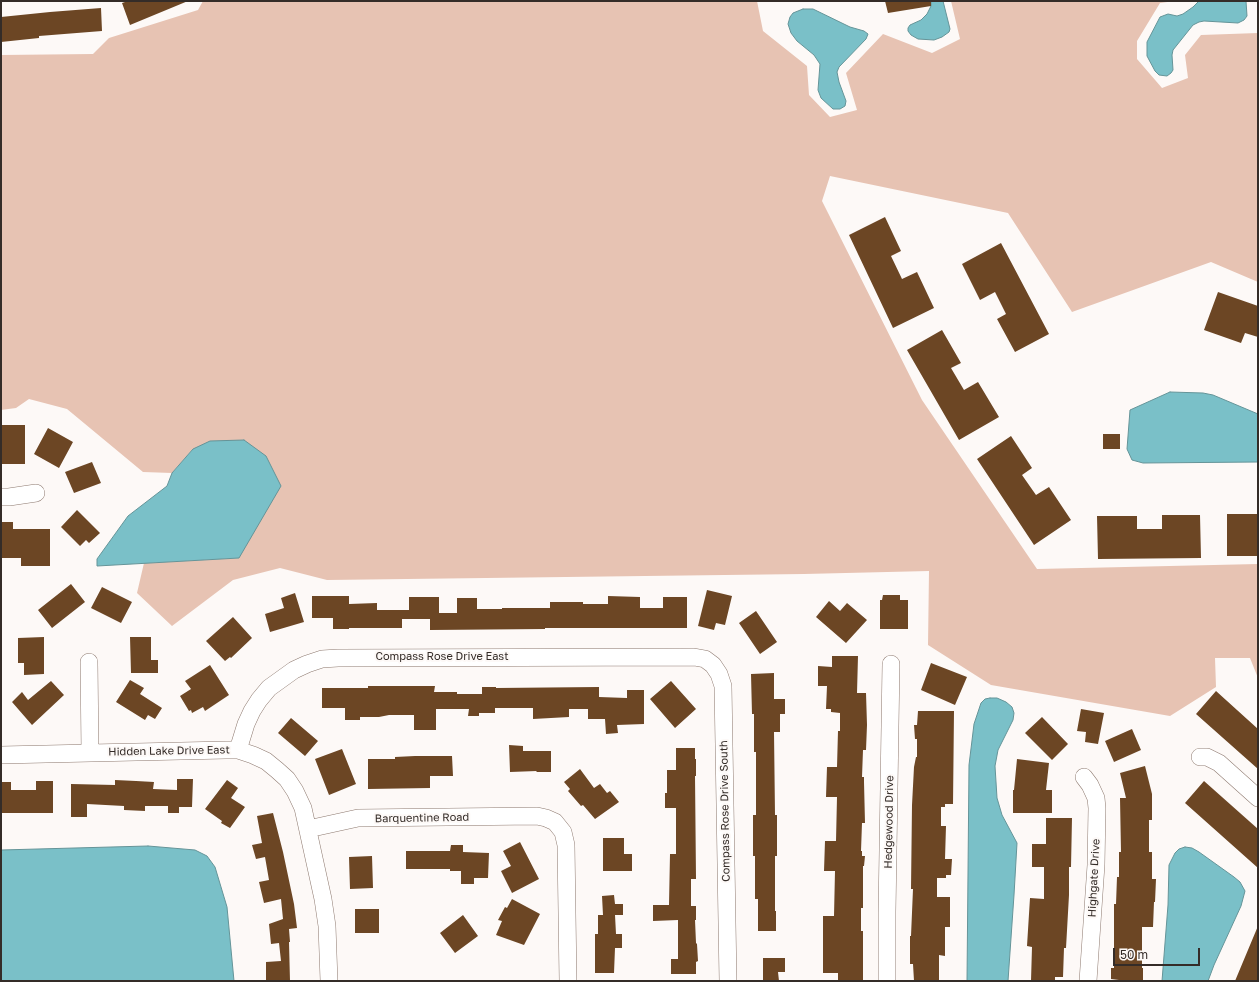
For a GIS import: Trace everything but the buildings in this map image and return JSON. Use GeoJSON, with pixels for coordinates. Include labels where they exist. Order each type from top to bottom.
{"type":"FeatureCollection","features":[{"type":"Feature","properties":{"kind":"street"},"geometry":{"type":"LineString","coordinates":[[1,497],[36,493]]}},
{"type":"Feature","properties":{"kind":"street","name":"Compass Rose Drive East"},"geometry":{"type":"LineString","coordinates":[[238,750],[246,724],[252,711],[269,688],[294,670],[322,659],[694,657]]}},
{"type":"Feature","properties":{"kind":"street","name":"Compass Rose Drive South"},"geometry":{"type":"LineString","coordinates":[[694,657],[705,659],[713,665],[719,674],[723,686],[728,981]]}},
{"type":"Feature","properties":{"kind":"street"},"geometry":{"type":"LineString","coordinates":[[89,662],[90,752]]}},
{"type":"Feature","properties":{"kind":"street","name":"Hedgewood Drive"},"geometry":{"type":"LineString","coordinates":[[887,981],[891,664]]}},
{"type":"Feature","properties":{"kind":"street","name":"Hidden Lake Drive East"},"geometry":{"type":"LineString","coordinates":[[1,755],[238,750],[266,761],[287,779],[295,791],[303,808],[323,899],[328,946],[329,981]]}},
{"type":"Feature","properties":{"kind":"street"},"geometry":{"type":"LineString","coordinates":[[1200,757],[1208,758],[1219,763],[1258,798]]}},
{"type":"Feature","properties":{"kind":"street","name":"Highgate Drive"},"geometry":{"type":"LineString","coordinates":[[1084,777],[1090,785],[1096,798],[1097,808],[1096,865],[1088,981]]}},
{"type":"Feature","properties":{"kind":"street","name":"Barquentine Road"},"geometry":{"type":"LineString","coordinates":[[308,829],[358,818],[537,816],[555,822],[563,832],[566,845],[568,981]]}},
{"type":"Feature","properties":{"kind":"shaded area"},"geometry":{"type":"Polygon","coordinates":[[[203,1],[757,1],[763,31],[807,66],[809,95],[830,117],[857,110],[846,73],[883,34],[932,53],[960,39],[951,1],[1175,1],[1160,3],[1137,41],[1137,59],[1162,88],[1188,78],[1185,55],[1201,35],[1258,33],[1258,282],[1211,262],[1072,312],[1008,213],[830,176],[822,201],[922,400],[1037,569],[1258,564],[1258,678],[1250,658],[1215,658],[1216,687],[1170,716],[991,685],[928,645],[929,571],[327,580],[280,568],[233,580],[172,626],[137,593],[144,563],[239,558],[193,449],[172,473],[143,472],[67,409],[29,399],[16,408],[1,410],[1,55],[93,54],[109,38],[198,10],[203,1]]]}},
{"type":"Feature","properties":{"kind":"water"},"geometry":{"type":"Polygon","coordinates":[[[931,1],[943,1],[950,29],[949,32],[934,40],[918,39],[911,35],[908,28],[910,25],[921,20],[927,14],[931,6],[931,1]]]}},
{"type":"Feature","properties":{"kind":"water"},"geometry":{"type":"Polygon","coordinates":[[[1199,1],[1246,1],[1247,16],[1244,20],[1238,23],[1204,21],[1193,25],[1173,50],[1173,70],[1171,73],[1167,76],[1159,75],[1155,71],[1147,56],[1147,42],[1160,17],[1168,14],[1177,16],[1183,14],[1199,1]]]}},
{"type":"Feature","properties":{"kind":"water"},"geometry":{"type":"Polygon","coordinates":[[[803,9],[813,9],[868,34],[866,39],[839,67],[837,72],[846,101],[845,106],[840,109],[833,109],[821,98],[818,90],[820,64],[814,55],[797,41],[791,33],[788,24],[790,17],[793,13],[803,9]]]}},
{"type":"Feature","properties":{"kind":"water"},"geometry":{"type":"Polygon","coordinates":[[[1170,392],[1203,393],[1213,395],[1258,414],[1258,462],[1143,463],[1132,460],[1127,449],[1130,410],[1170,392]]]}},
{"type":"Feature","properties":{"kind":"water"},"geometry":{"type":"Polygon","coordinates":[[[244,440],[266,456],[281,486],[239,558],[97,566],[97,559],[128,516],[167,486],[172,473],[193,449],[210,441],[244,440]]]}},
{"type":"Feature","properties":{"kind":"water"},"geometry":{"type":"Polygon","coordinates":[[[997,698],[1006,702],[1012,707],[1014,713],[1013,720],[998,750],[995,766],[997,798],[1002,815],[1017,843],[1008,981],[967,981],[969,765],[974,724],[981,703],[985,699],[997,698]]]}},
{"type":"Feature","properties":{"kind":"water"},"geometry":{"type":"Polygon","coordinates":[[[148,846],[195,850],[207,856],[215,867],[227,907],[234,981],[1,981],[1,850],[148,846]]]}},
{"type":"Feature","properties":{"kind":"water"},"geometry":{"type":"Polygon","coordinates":[[[1185,847],[1192,848],[1199,852],[1234,877],[1240,882],[1245,891],[1241,906],[1208,981],[1162,981],[1168,905],[1169,865],[1175,853],[1179,849],[1185,847]]]}}]}
